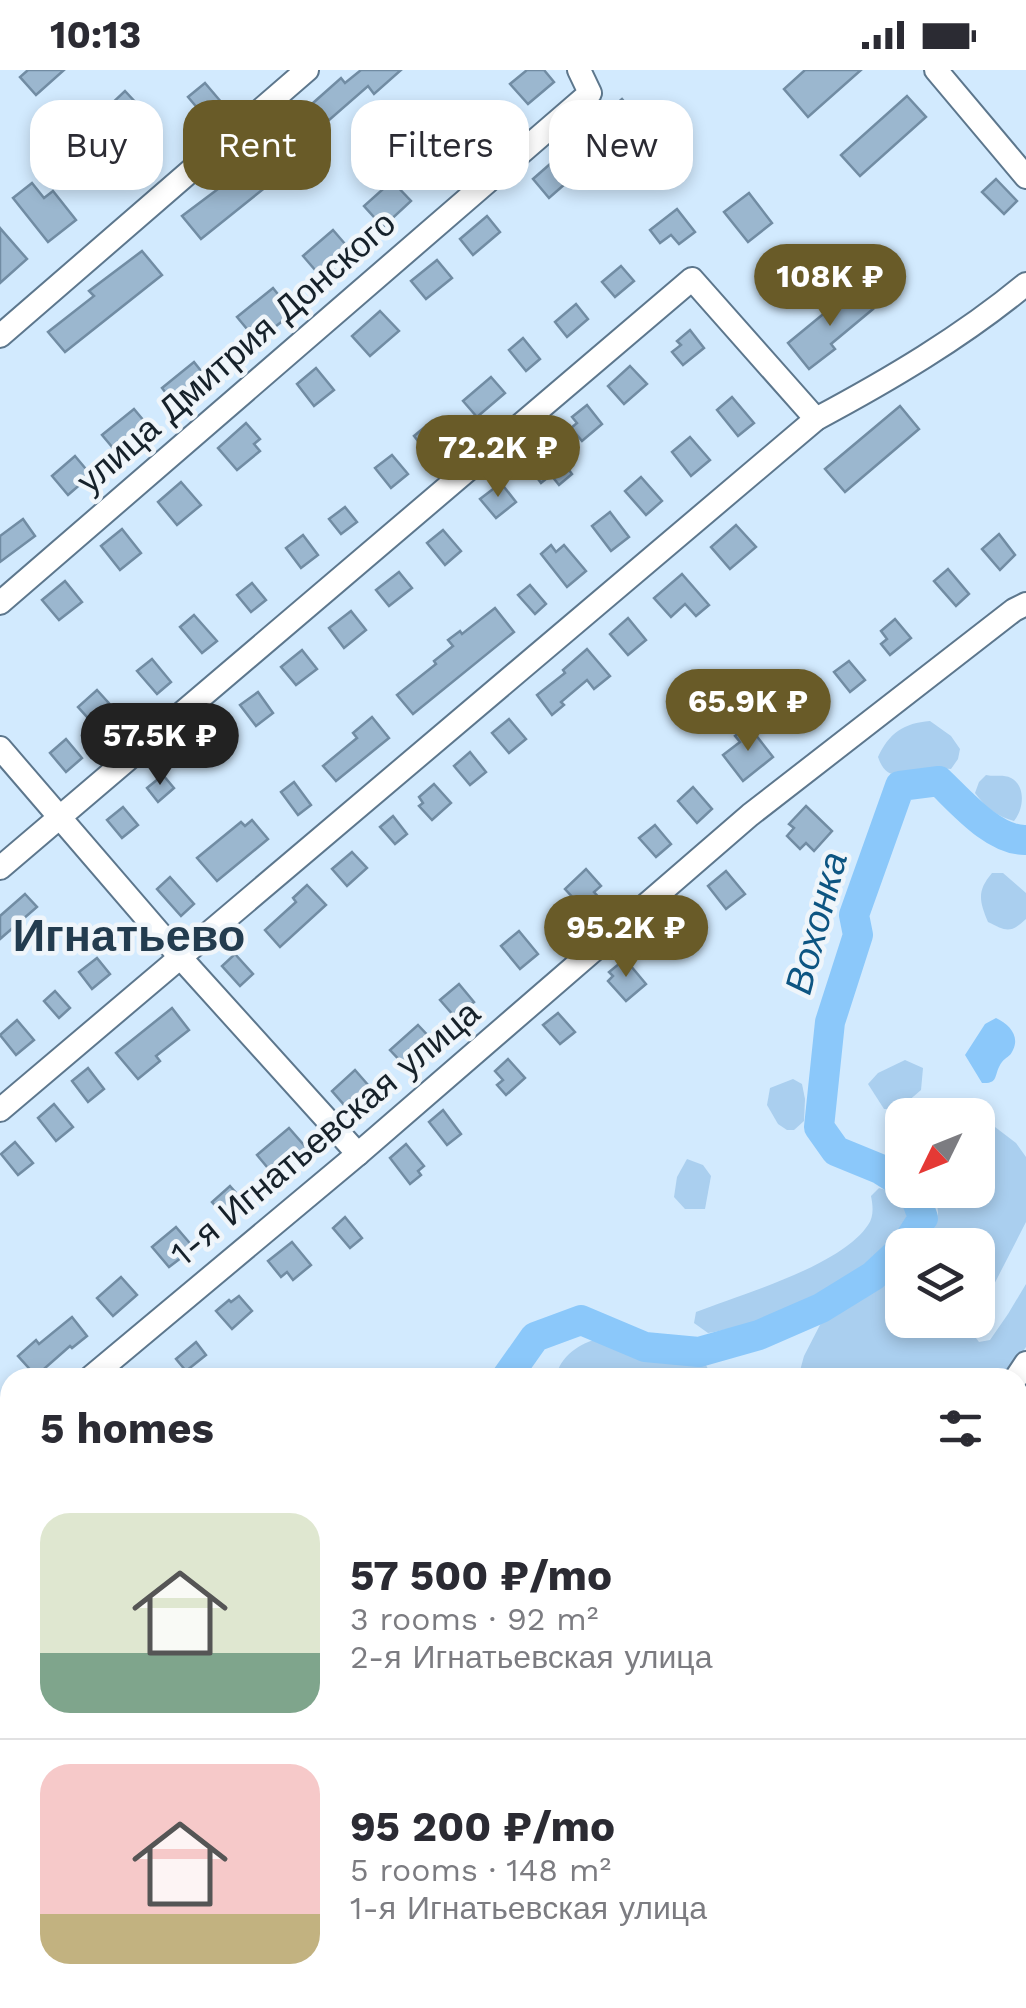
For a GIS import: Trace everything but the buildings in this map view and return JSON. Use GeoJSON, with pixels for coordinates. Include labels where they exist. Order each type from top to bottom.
{"type":"FeatureCollection","features":[{"type":"Feature","properties":{"kind":"street"},"geometry":{"type":"LineString","coordinates":[[0,336],[307,70]]}},
{"type":"Feature","properties":{"kind":"street","name":"улица Дмитрия Донского"},"geometry":{"type":"LineString","coordinates":[[0,603],[590,93],[578,70]]}},
{"type":"Feature","properties":{"kind":"street"},"geometry":{"type":"LineString","coordinates":[[936,70],[1026,177]]}},
{"type":"Feature","properties":{"kind":"street"},"geometry":{"type":"LineString","coordinates":[[0,868],[692,280],[816,419]]}},
{"type":"Feature","properties":{"kind":"street"},"geometry":{"type":"LineString","coordinates":[[0,1110],[816,419],[975,324],[1026,284]]}},
{"type":"Feature","properties":{"kind":"street","name":"1-я Игнатьевская улица"},"geometry":{"type":"LineString","coordinates":[[102,1368],[358,1154],[750,815],[1026,604]]}},
{"type":"Feature","properties":{"kind":"street"},"geometry":{"type":"LineString","coordinates":[[0,748],[358,1154]]}},
{"type":"Feature","properties":{"kind":"shaded area"},"geometry":{"type":"Polygon","coordinates":[[[930,721],[951,736],[960,749],[951,769],[897,775],[886,771],[878,757],[892,736],[912,724],[930,721]]]}},
{"type":"Feature","properties":{"kind":"shaded area"},"geometry":{"type":"Polygon","coordinates":[[[986,775],[1008,777],[1019,786],[1021,804],[1014,821],[992,811],[975,793],[986,775]]]}},
{"type":"Feature","properties":{"kind":"shaded area"},"geometry":{"type":"Polygon","coordinates":[[[992,873],[1003,873],[1026,893],[1026,919],[1012,929],[988,922],[985,914],[982,891],[992,873]]]}},
{"type":"Feature","properties":{"kind":"shaded area"},"geometry":{"type":"Polygon","coordinates":[[[996,1018],[1012,1031],[1015,1045],[994,1080],[982,1083],[965,1055],[985,1024],[996,1018]]]}},
{"type":"Feature","properties":{"kind":"shaded area"},"geometry":{"type":"Polygon","coordinates":[[[905,1060],[923,1068],[921,1090],[912,1098],[885,1098],[884,1109],[868,1084],[878,1073],[905,1060]]]}},
{"type":"Feature","properties":{"kind":"shaded area"},"geometry":{"type":"Polygon","coordinates":[[[793,1079],[802,1084],[804,1121],[794,1130],[787,1130],[778,1124],[767,1105],[770,1088],[793,1079]]]}},
{"type":"Feature","properties":{"kind":"shaded area"},"geometry":{"type":"Polygon","coordinates":[[[995,1127],[1016,1143],[1026,1157],[1026,1222],[995,1283],[995,1228],[934,1228],[937,1208],[995,1208],[995,1127]]]}},
{"type":"Feature","properties":{"kind":"shaded area"},"geometry":{"type":"Polygon","coordinates":[[[687,1159],[703,1165],[711,1176],[705,1209],[685,1209],[674,1197],[677,1177],[687,1159]]]}},
{"type":"Feature","properties":{"kind":"shaded area"},"geometry":{"type":"Polygon","coordinates":[[[879,1188],[885,1190],[885,1208],[906,1208],[905,1223],[902,1228],[885,1228],[885,1249],[855,1274],[813,1299],[762,1320],[708,1333],[694,1323],[696,1312],[814,1266],[855,1240],[871,1218],[871,1196],[879,1188]]]}},
{"type":"Feature","properties":{"kind":"shaded area"},"geometry":{"type":"Polygon","coordinates":[[[885,1277],[885,1338],[990,1340],[995,1338],[1026,1284],[1026,1347],[1011,1368],[801,1368],[821,1323],[885,1277]]]}},
{"type":"Feature","properties":{"kind":"shaded area"},"geometry":{"type":"Polygon","coordinates":[[[600,1338],[664,1363],[703,1359],[708,1368],[560,1368],[585,1343],[600,1338]]]}},
{"type":"Feature","properties":{"kind":"waterway","name":"Вохонка"},"geometry":{"type":"LineString","coordinates":[[885,1172],[836,1151],[819,1127],[830,1022],[858,935],[854,915],[900,786],[939,781],[990,827],[1014,839],[1026,840]]}},
{"type":"Feature","properties":{"kind":"waterway","name":"Вохонка"},"geometry":{"type":"LineString","coordinates":[[917,1228],[923,1218],[919,1208]]}},
{"type":"Feature","properties":{"kind":"waterway","name":"Вохонка"},"geometry":{"type":"LineString","coordinates":[[513,1368],[535,1337],[581,1320],[645,1347],[699,1352],[759,1335],[821,1308],[885,1265]]}},
{"type":"Feature","properties":{"kind":"district","name":"Игнатьево"},"geometry":{"type":"Point","coordinates":[129,935]}}]}
